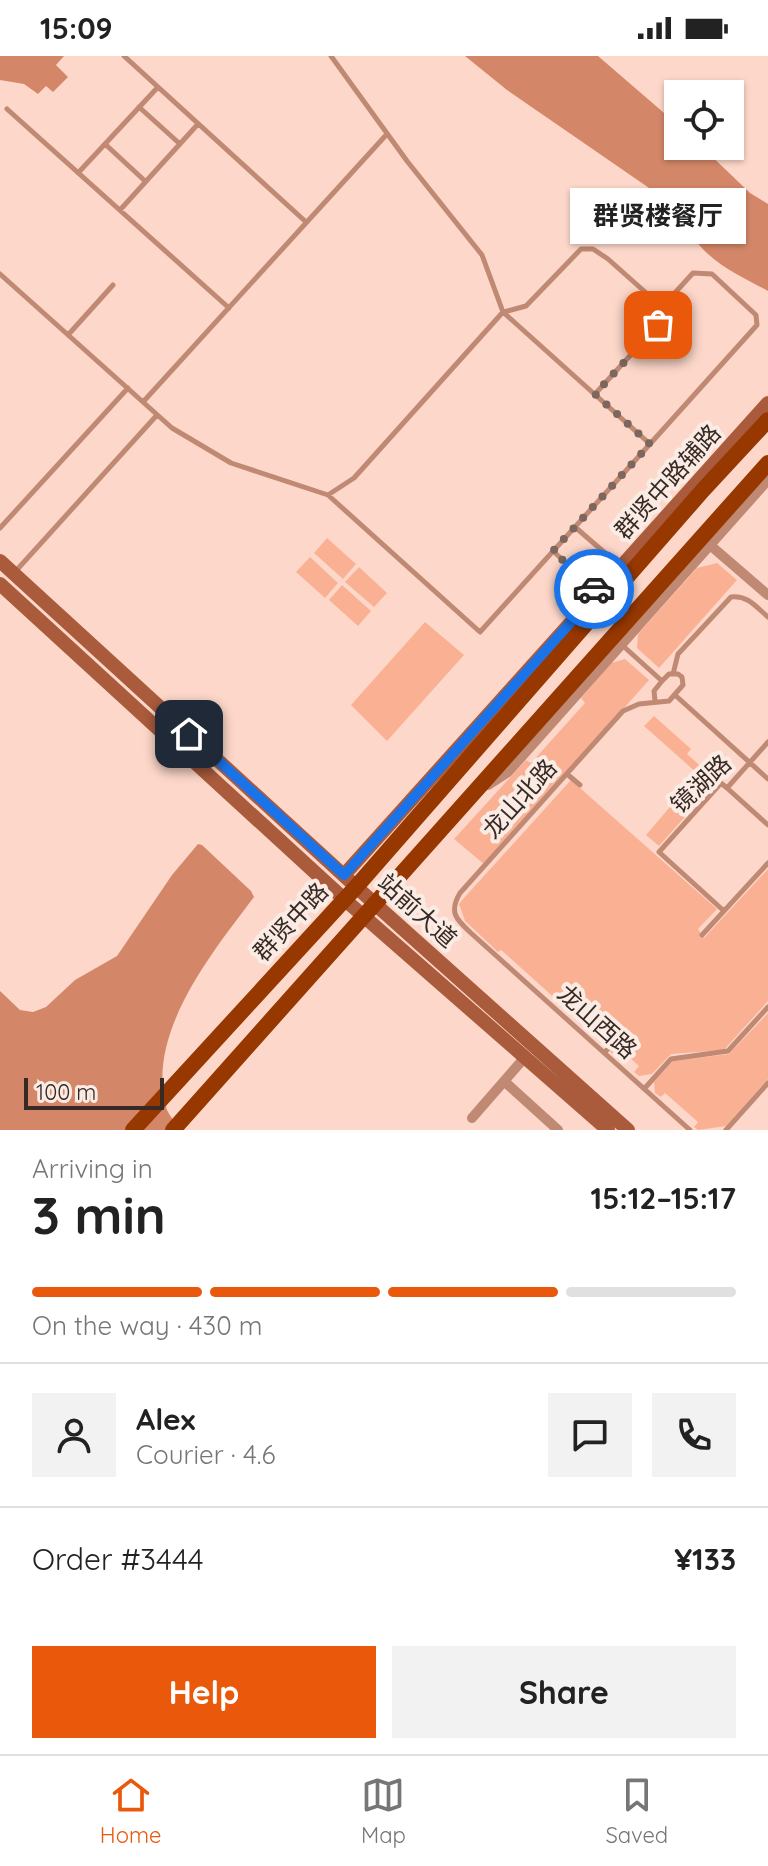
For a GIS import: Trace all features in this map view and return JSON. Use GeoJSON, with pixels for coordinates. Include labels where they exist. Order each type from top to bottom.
{"type":"FeatureCollection","features":[{"type":"Feature","properties":{"kind":"main road","name":"群贤中路辅路"},"geometry":{"type":"LineString","coordinates":[[350,881],[598,592],[768,403]]}},
{"type":"Feature","properties":{"kind":"main road","name":"群贤中路"},"geometry":{"type":"LineString","coordinates":[[133,1130],[344,899],[350,881],[768,420]]}},
{"type":"Feature","properties":{"kind":"main road"},"geometry":{"type":"LineString","coordinates":[[173,1130],[768,463]]}},
{"type":"Feature","properties":{"kind":"main road","name":"站前大道"},"geometry":{"type":"LineString","coordinates":[[0,561],[350,881],[370,910],[608,1130]]}},
{"type":"Feature","properties":{"kind":"main road","name":"站前大道"},"geometry":{"type":"LineString","coordinates":[[0,584],[344,899],[370,910],[628,1130]]}},
{"type":"Feature","properties":{"kind":"street"},"geometry":{"type":"LineString","coordinates":[[473,795],[508,772],[768,480]]}},
{"type":"Feature","properties":{"kind":"street"},"geometry":{"type":"LineString","coordinates":[[710,545],[768,595]]}},
{"type":"Feature","properties":{"kind":"street"},"geometry":{"type":"LineString","coordinates":[[472,1118],[526,1056]]}},
{"type":"Feature","properties":{"kind":"street"},"geometry":{"type":"LineString","coordinates":[[505,1082],[558,1130]]}},
{"type":"Feature","properties":{"kind":"lane"},"geometry":{"type":"LineString","coordinates":[[124,56],[306,222]]}},
{"type":"Feature","properties":{"kind":"lane"},"geometry":{"type":"LineString","coordinates":[[331,56],[387,134],[482,255],[503,312],[650,444]]}},
{"type":"Feature","properties":{"kind":"lane"},"geometry":{"type":"LineString","coordinates":[[78,173],[158,87]]}},
{"type":"Feature","properties":{"kind":"lane"},"geometry":{"type":"LineString","coordinates":[[139,107],[180,144]]}},
{"type":"Feature","properties":{"kind":"lane"},"geometry":{"type":"LineString","coordinates":[[7,109],[229,308]]}},
{"type":"Feature","properties":{"kind":"lane"},"geometry":{"type":"LineString","coordinates":[[120,210],[198,124]]}},
{"type":"Feature","properties":{"kind":"lane"},"geometry":{"type":"LineString","coordinates":[[143,402],[387,134]]}},
{"type":"Feature","properties":{"kind":"lane"},"geometry":{"type":"LineString","coordinates":[[105,144],[146,182]]}},
{"type":"Feature","properties":{"kind":"lane"},"geometry":{"type":"LineString","coordinates":[[328,495],[354,478],[503,312],[526,306],[581,249],[593,249],[608,259],[662,307]]}},
{"type":"Feature","properties":{"kind":"lane"},"geometry":{"type":"LineString","coordinates":[[0,274],[172,428],[231,463],[328,495],[480,632],[757,325],[756,315],[712,274],[693,273],[662,307],[658,325],[595,394]]}},
{"type":"Feature","properties":{"kind":"lane"},"geometry":{"type":"LineString","coordinates":[[68,335],[113,285]]}},
{"type":"Feature","properties":{"kind":"lane"},"geometry":{"type":"LineString","coordinates":[[0,528],[128,388]]}},
{"type":"Feature","properties":{"kind":"lane"},"geometry":{"type":"LineString","coordinates":[[13,573],[157,415]]}},
{"type":"Feature","properties":{"kind":"lane"},"geometry":{"type":"LineString","coordinates":[[575,527],[621,567]]}},
{"type":"Feature","properties":{"kind":"lane"},"geometry":{"type":"LineString","coordinates":[[553,551],[598,592]]}},
{"type":"Feature","properties":{"kind":"lane"},"geometry":{"type":"LineString","coordinates":[[673,674],[678,654],[731,597],[748,599],[768,617]]}},
{"type":"Feature","properties":{"kind":"lane"},"geometry":{"type":"LineString","coordinates":[[622,644],[662,681]]}},
{"type":"Feature","properties":{"kind":"lane"},"geometry":{"type":"LineString","coordinates":[[655,701],[654,691],[669,674],[682,677],[683,685],[675,695],[768,779]]}},
{"type":"Feature","properties":{"kind":"lane","name":"龙山北路"},"geometry":{"type":"LineString","coordinates":[[479,941],[455,914],[454,904],[460,893],[623,711],[655,701],[669,701],[675,695]]}},
{"type":"Feature","properties":{"kind":"lane","name":"镜湖路"},"geometry":{"type":"LineString","coordinates":[[724,911],[659,852],[721,783],[727,788],[768,742]]}},
{"type":"Feature","properties":{"kind":"lane"},"geometry":{"type":"LineString","coordinates":[[567,774],[580,785]]}},
{"type":"Feature","properties":{"kind":"lane"},"geometry":{"type":"LineString","coordinates":[[727,788],[768,825]]}},
{"type":"Feature","properties":{"kind":"lane"},"geometry":{"type":"LineString","coordinates":[[702,935],[768,863]]}},
{"type":"Feature","properties":{"kind":"lane","name":"龙山西路"},"geometry":{"type":"LineString","coordinates":[[479,941],[690,1130]]}},
{"type":"Feature","properties":{"kind":"lane"},"geometry":{"type":"LineString","coordinates":[[644,1089],[671,1059],[728,1051],[768,1007]]}},
{"type":"Feature","properties":{"kind":"lane"},"geometry":{"type":"LineString","coordinates":[[604,1053],[616,1040]]}},
{"type":"Feature","properties":{"kind":"lane"},"geometry":{"type":"LineString","coordinates":[[726,1130],[768,1083]]}},
{"type":"Feature","properties":{"kind":"shaded area"},"geometry":{"type":"Polygon","coordinates":[[[0,56],[64,56],[56,65],[68,77],[53,92],[46,86],[38,94],[24,84],[0,80],[0,56]]]}},
{"type":"Feature","properties":{"kind":"shaded area"},"geometry":{"type":"Polygon","coordinates":[[[465,56],[598,56],[664,113],[664,160],[716,160],[750,193],[768,204],[768,291],[732,272],[708,254],[652,190],[507,90],[465,56]]]}},
{"type":"Feature","properties":{"kind":"shaded area"},"geometry":{"type":"Polygon","coordinates":[[[327,538],[356,564],[343,579],[314,553],[327,538]]]}},
{"type":"Feature","properties":{"kind":"shaded area"},"geometry":{"type":"Polygon","coordinates":[[[310,557],[338,583],[325,598],[296,572],[310,557]]]}},
{"type":"Feature","properties":{"kind":"shaded area"},"geometry":{"type":"Polygon","coordinates":[[[717,563],[737,580],[659,668],[637,648],[638,634],[697,568],[717,563]]]}},
{"type":"Feature","properties":{"kind":"shaded area"},"geometry":{"type":"Polygon","coordinates":[[[359,567],[387,593],[374,607],[345,582],[359,567]]]}},
{"type":"Feature","properties":{"kind":"shaded area"},"geometry":{"type":"Polygon","coordinates":[[[342,585],[371,611],[358,626],[329,600],[342,585]]]}},
{"type":"Feature","properties":{"kind":"shaded area"},"geometry":{"type":"Polygon","coordinates":[[[425,622],[464,655],[387,741],[351,705],[425,622]]]}},
{"type":"Feature","properties":{"kind":"shaded area"},"geometry":{"type":"Polygon","coordinates":[[[625,659],[649,680],[485,865],[454,839],[526,760],[531,763],[585,703],[581,698],[611,663],[625,659]]]}},
{"type":"Feature","properties":{"kind":"shaded area"},"geometry":{"type":"Polygon","coordinates":[[[654,716],[691,749],[687,754],[717,781],[659,846],[646,835],[698,774],[644,726],[654,716]]]}},
{"type":"Feature","properties":{"kind":"shaded area"},"geometry":{"type":"Polygon","coordinates":[[[571,780],[717,909],[698,929],[704,938],[768,869],[768,1001],[724,1050],[671,1054],[652,1074],[639,1076],[634,1072],[639,1066],[619,1048],[613,1054],[610,1051],[618,1041],[612,1037],[606,1044],[465,921],[459,904],[571,780]]]}},
{"type":"Feature","properties":{"kind":"shaded area"},"geometry":{"type":"Polygon","coordinates":[[[198,844],[254,897],[202,969],[173,1024],[165,1053],[162,1082],[167,1110],[181,1130],[0,1130],[0,991],[20,1010],[33,1012],[46,1007],[75,980],[117,956],[172,875],[198,844]]]}},
{"type":"Feature","properties":{"kind":"shaded area"},"geometry":{"type":"Polygon","coordinates":[[[768,1013],[768,1079],[726,1126],[698,1130],[694,1127],[698,1122],[665,1093],[661,1097],[655,1093],[654,1082],[673,1061],[729,1054],[768,1013]]]}},
{"type":"Feature","properties":{"kind":"way so far"},"geometry":{"type":"LineString","coordinates":[[594,589],[553,551],[650,444],[595,394],[658,325]]}},
{"type":"Feature","properties":{"kind":"place","name":"群贤楼餐厅"},"geometry":{"type":"Point","coordinates":[658,325]}},
{"type":"Feature","properties":{"kind":"route"},"geometry":{"type":"LineString","coordinates":[[189,734],[344,875],[598,592],[594,589]]}}]}
